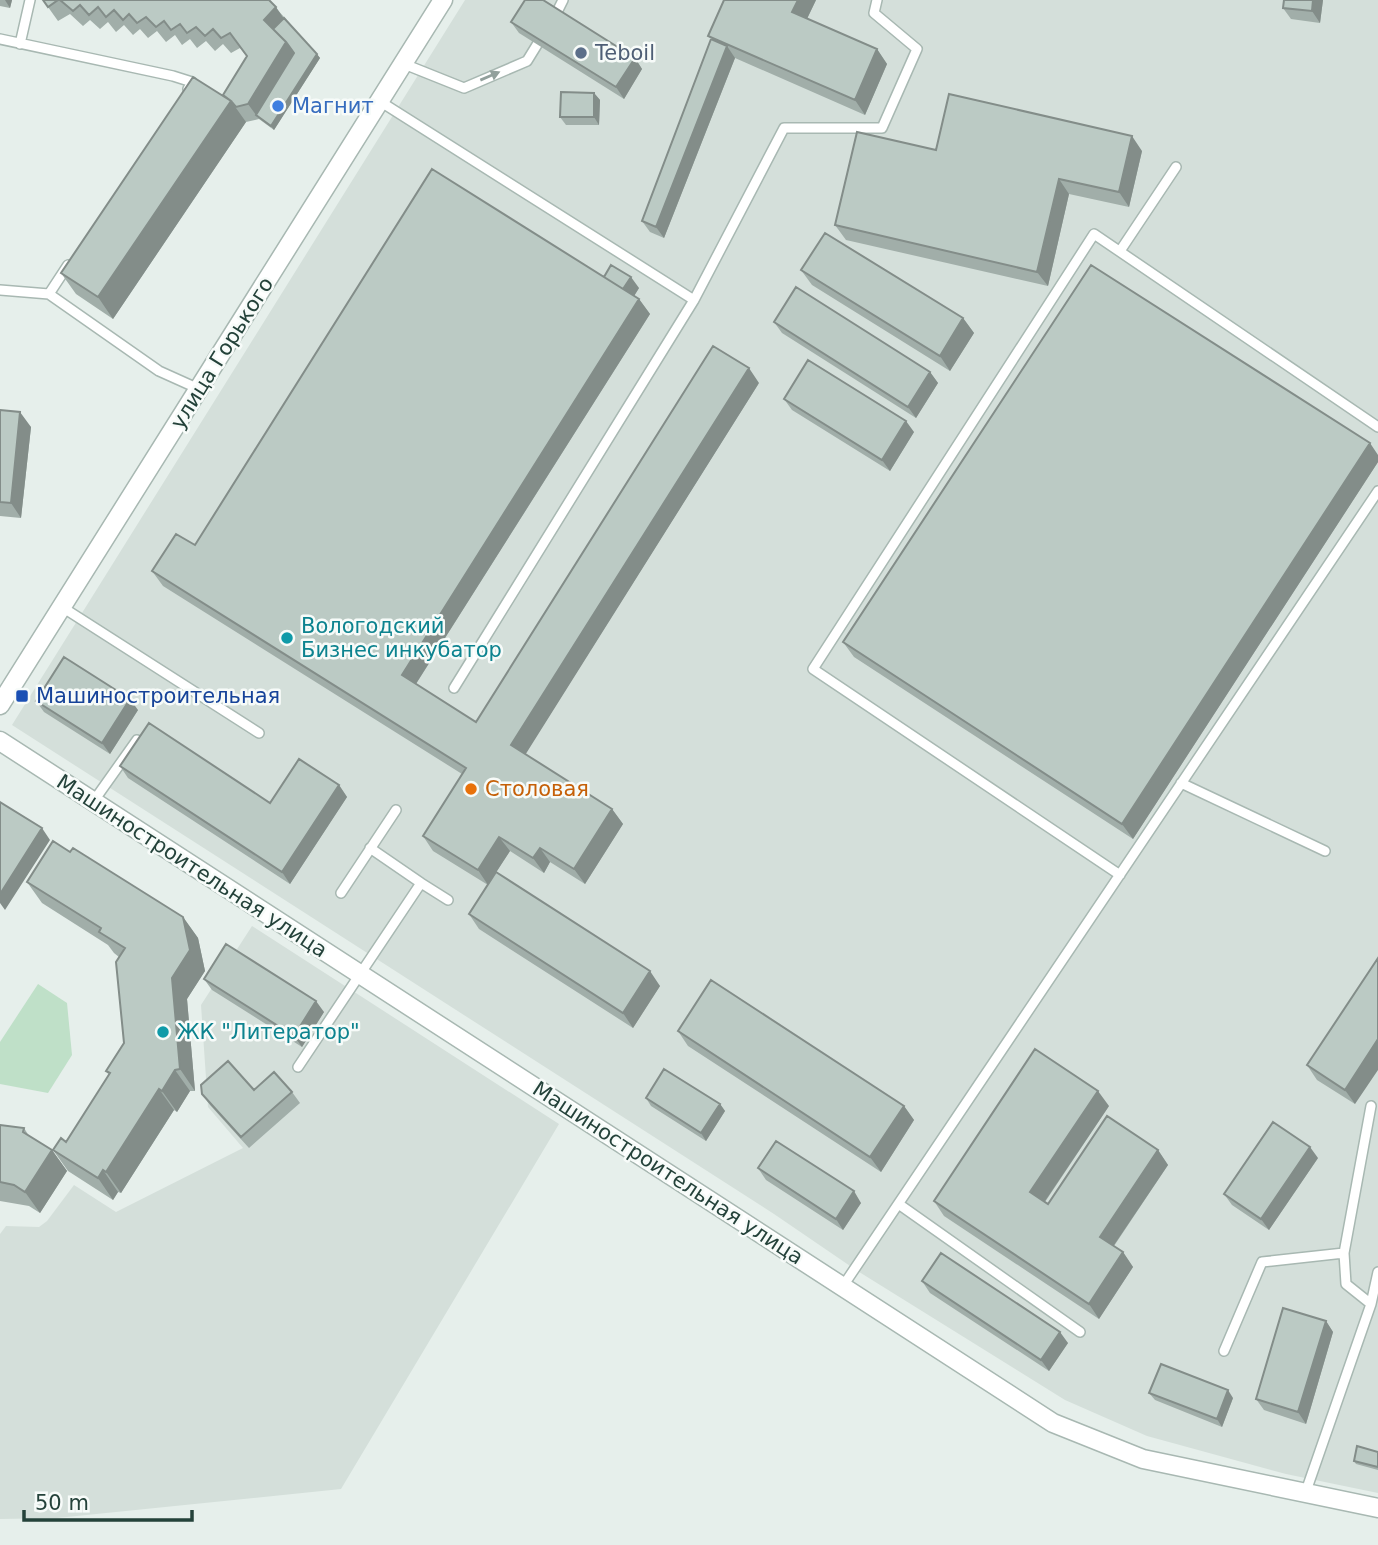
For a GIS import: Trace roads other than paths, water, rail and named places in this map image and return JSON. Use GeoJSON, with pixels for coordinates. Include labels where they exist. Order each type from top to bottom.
{"type":"FeatureCollection","features":[{"type":"Feature","properties":{"kind":"street","name":"улица Горького"},"geometry":{"type":"LineString","coordinates":[[0,705],[443,0]]}},
{"type":"Feature","properties":{"kind":"street","name":"Машиностроительная улица"},"geometry":{"type":"LineString","coordinates":[[0,741],[1054,1423],[1143,1459],[1378,1508]]}},
{"type":"Feature","properties":{"kind":"lane"},"geometry":{"type":"LineString","coordinates":[[20,44],[30,0]]}},
{"type":"Feature","properties":{"kind":"lane"},"geometry":{"type":"LineString","coordinates":[[404,64],[464,88],[527,61],[563,0]]}},
{"type":"Feature","properties":{"kind":"lane"},"geometry":{"type":"LineString","coordinates":[[454,688],[694,300],[784,128],[882,128],[917,49],[874,13],[877,0]]}},
{"type":"Feature","properties":{"kind":"lane"},"geometry":{"type":"LineString","coordinates":[[0,39],[192,82],[184,93]]}},
{"type":"Feature","properties":{"kind":"lane"},"geometry":{"type":"LineString","coordinates":[[381,102],[694,300]]}},
{"type":"Feature","properties":{"kind":"lane"},"geometry":{"type":"LineString","coordinates":[[1120,251],[1176,167]]}},
{"type":"Feature","properties":{"kind":"lane"},"geometry":{"type":"LineString","coordinates":[[1120,875],[813,669],[1094,234],[1378,427]]}},
{"type":"Feature","properties":{"kind":"lane"},"geometry":{"type":"LineString","coordinates":[[49,294],[71,261]]}},
{"type":"Feature","properties":{"kind":"lane"},"geometry":{"type":"LineString","coordinates":[[0,290],[49,294],[159,371],[199,390]]}},
{"type":"Feature","properties":{"kind":"lane"},"geometry":{"type":"LineString","coordinates":[[843,1286],[1378,491]]}},
{"type":"Feature","properties":{"kind":"lane"},"geometry":{"type":"LineString","coordinates":[[62,607],[260,733]]}},
{"type":"Feature","properties":{"kind":"lane"},"geometry":{"type":"LineString","coordinates":[[93,802],[137,740]]}},
{"type":"Feature","properties":{"kind":"lane"},"geometry":{"type":"LineString","coordinates":[[1181,783],[1325,851]]}},
{"type":"Feature","properties":{"kind":"lane"},"geometry":{"type":"LineString","coordinates":[[341,892],[396,810]]}},
{"type":"Feature","properties":{"kind":"lane"},"geometry":{"type":"LineString","coordinates":[[370,848],[448,900]]}},
{"type":"Feature","properties":{"kind":"lane"},"geometry":{"type":"LineString","coordinates":[[298,1067],[421,883]]}},
{"type":"Feature","properties":{"kind":"lane"},"geometry":{"type":"LineString","coordinates":[[1371,1106],[1344,1253],[1346,1284],[1371,1304]]}},
{"type":"Feature","properties":{"kind":"lane"},"geometry":{"type":"LineString","coordinates":[[900,1205],[1080,1332]]}},
{"type":"Feature","properties":{"kind":"lane"},"geometry":{"type":"LineString","coordinates":[[1224,1351],[1262,1262],[1344,1253]]}},
{"type":"Feature","properties":{"kind":"lane"},"geometry":{"type":"LineString","coordinates":[[1306,1494],[1371,1304],[1378,1272]]}},
{"type":"Feature","properties":{"kind":"place","name":"Teboil"},"geometry":{"type":"Point","coordinates":[581,53]}},
{"type":"Feature","properties":{"kind":"place","name":"Магнит"},"geometry":{"type":"Point","coordinates":[278,106]}},
{"type":"Feature","properties":{"kind":"place","name":"Вологодский Бизнес инкубатор"},"geometry":{"type":"Point","coordinates":[287,638]}},
{"type":"Feature","properties":{"kind":"place","name":"Машиностроительная"},"geometry":{"type":"Point","coordinates":[22,696]}},
{"type":"Feature","properties":{"kind":"place","name":"Столовая"},"geometry":{"type":"Point","coordinates":[471,789]}},
{"type":"Feature","properties":{"kind":"place","name":"ЖК \"Литератор\""},"geometry":{"type":"Point","coordinates":[163,1032]}}]}
